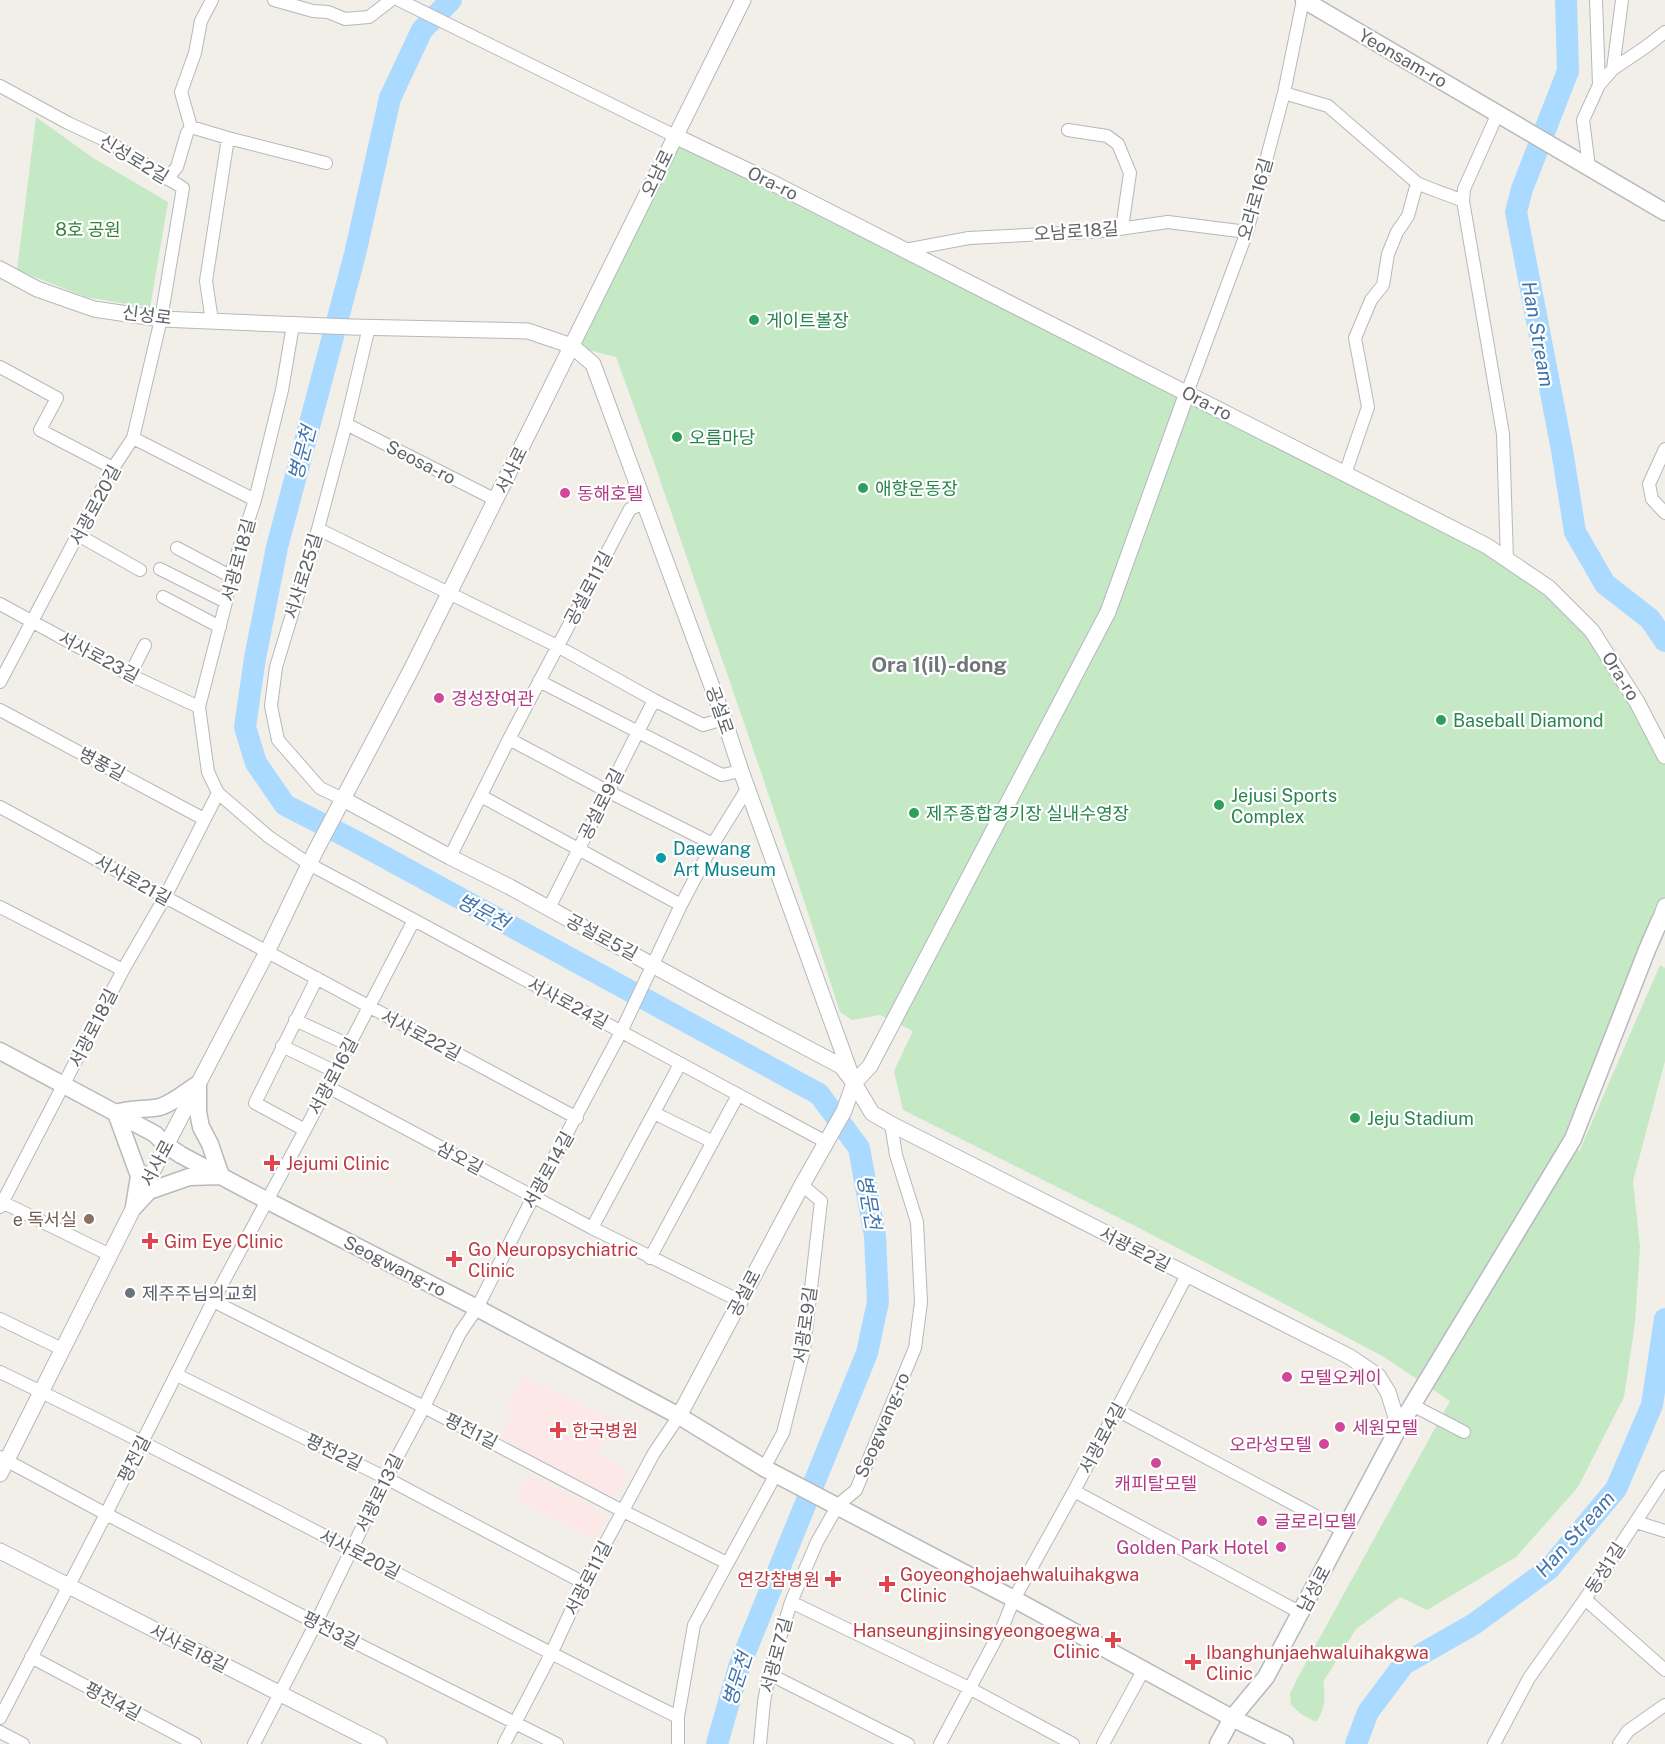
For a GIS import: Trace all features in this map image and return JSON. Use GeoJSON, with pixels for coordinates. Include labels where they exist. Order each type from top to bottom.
{"type":"FeatureCollection","features":[{"type":"Feature","properties":{"kind":"main road","name":"Yeonsam-ro"},"geometry":{"type":"LineString","coordinates":[[1303,0],[1589,167]]}},
{"type":"Feature","properties":{"kind":"main road"},"geometry":{"type":"LineString","coordinates":[[1589,167],[1665,212]]}},
{"type":"Feature","properties":{"kind":"main road","name":"남성로"},"geometry":{"type":"LineString","coordinates":[[1218,1744],[1232,1718],[1266,1677],[1399,1427],[1573,1139],[1663,916]]}},
{"type":"Feature","properties":{"kind":"main road","name":"Seogwang-ro"},"geometry":{"type":"LineString","coordinates":[[0,1052],[155,1134],[166,1145],[221,1176],[477,1308],[678,1416],[777,1474],[838,1505]]}},
{"type":"Feature","properties":{"kind":"main road"},"geometry":{"type":"LineString","coordinates":[[134,1207],[139,1176],[116,1113],[164,1106],[198,1084]]}},
{"type":"Feature","properties":{"kind":"main road"},"geometry":{"type":"LineString","coordinates":[[134,1207],[149,1191],[189,1177],[221,1176],[210,1144],[201,1127],[198,1112],[198,1084]]}},
{"type":"Feature","properties":{"kind":"main road"},"geometry":{"type":"LineString","coordinates":[[838,1505],[1232,1718],[1285,1744]]}},
{"type":"Feature","properties":{"kind":"street"},"geometry":{"type":"LineString","coordinates":[[167,179],[177,167],[191,127],[181,92],[195,53],[201,21],[212,0]]}},
{"type":"Feature","properties":{"kind":"street"},"geometry":{"type":"LineString","coordinates":[[274,0],[313,11],[328,12],[345,20],[369,17],[391,0]]}},
{"type":"Feature","properties":{"kind":"street"},"geometry":{"type":"LineString","coordinates":[[399,0],[675,136]]}},
{"type":"Feature","properties":{"kind":"street","name":"오남로"},"geometry":{"type":"LineString","coordinates":[[572,346],[743,0]]}},
{"type":"Feature","properties":{"kind":"street","name":"오라로16길"},"geometry":{"type":"LineString","coordinates":[[1187,393],[1247,232],[1284,93],[1303,0]]}},
{"type":"Feature","properties":{"kind":"street"},"geometry":{"type":"LineString","coordinates":[[1596,0],[1599,85]]}},
{"type":"Feature","properties":{"kind":"street"},"geometry":{"type":"LineString","coordinates":[[1613,69],[1622,0]]}},
{"type":"Feature","properties":{"kind":"street"},"geometry":{"type":"LineString","coordinates":[[1589,167],[1583,120],[1599,85],[1613,69],[1665,32]]}},
{"type":"Feature","properties":{"kind":"street","name":"신성로2길"},"geometry":{"type":"LineString","coordinates":[[0,86],[68,123],[109,142],[183,188],[161,319]]}},
{"type":"Feature","properties":{"kind":"street"},"geometry":{"type":"LineString","coordinates":[[1284,93],[1328,106],[1417,183],[1463,201]]}},
{"type":"Feature","properties":{"kind":"street"},"geometry":{"type":"LineString","coordinates":[[1501,115],[1464,189],[1463,201],[1503,434],[1507,560]]}},
{"type":"Feature","properties":{"kind":"street"},"geometry":{"type":"LineString","coordinates":[[191,127],[326,163]]}},
{"type":"Feature","properties":{"kind":"street"},"geometry":{"type":"LineString","coordinates":[[1068,130],[1107,136],[1118,144],[1130,172],[1122,228]]}},
{"type":"Feature","properties":{"kind":"street","name":"Ora-ro"},"geometry":{"type":"LineString","coordinates":[[675,136],[759,176],[1487,546],[1549,588],[1592,631],[1637,702],[1665,756]]}},
{"type":"Feature","properties":{"kind":"street"},"geometry":{"type":"LineString","coordinates":[[212,321],[206,281],[228,138]]}},
{"type":"Feature","properties":{"kind":"street"},"geometry":{"type":"LineString","coordinates":[[1344,474],[1368,407],[1355,338],[1371,300],[1383,285],[1389,254],[1397,232],[1408,216],[1417,183]]}},
{"type":"Feature","properties":{"kind":"street","name":"오남로18길"},"geometry":{"type":"LineString","coordinates":[[905,250],[969,238],[1105,231],[1168,222],[1247,232]]}},
{"type":"Feature","properties":{"kind":"street","name":"신성로"},"geometry":{"type":"LineString","coordinates":[[0,269],[37,290],[94,309],[161,319],[369,327]]}},
{"type":"Feature","properties":{"kind":"street","name":"서광로20길"},"geometry":{"type":"LineString","coordinates":[[0,682],[113,468],[133,438],[161,319]]}},
{"type":"Feature","properties":{"kind":"street","name":"서광로18길"},"geometry":{"type":"LineString","coordinates":[[297,325],[255,500],[230,576],[226,602],[199,707],[208,772],[218,793],[269,837],[312,858]]}},
{"type":"Feature","properties":{"kind":"street"},"geometry":{"type":"LineString","coordinates":[[369,327],[528,331],[572,346]]}},
{"type":"Feature","properties":{"kind":"street","name":"서사로25길"},"geometry":{"type":"LineString","coordinates":[[340,804],[320,788],[278,740],[271,706],[276,667],[318,528],[369,327]]}},
{"type":"Feature","properties":{"kind":"street","name":"서사로"},"geometry":{"type":"LineString","coordinates":[[2,1464],[267,952],[312,858],[449,593],[572,346]]}},
{"type":"Feature","properties":{"kind":"street","name":"공설로"},"geometry":{"type":"LineString","coordinates":[[572,346],[593,364],[724,719],[747,789],[854,1083],[844,1111],[678,1416]]}},
{"type":"Feature","properties":{"kind":"street"},"geometry":{"type":"LineString","coordinates":[[0,367],[57,398],[40,430],[113,468]]}},
{"type":"Feature","properties":{"kind":"street"},"geometry":{"type":"LineString","coordinates":[[854,1083],[870,1066],[1108,612],[1187,393]]}},
{"type":"Feature","properties":{"kind":"street","name":"Seosa-ro"},"geometry":{"type":"LineString","coordinates":[[346,424],[496,500]]}},
{"type":"Feature","properties":{"kind":"street"},"geometry":{"type":"LineString","coordinates":[[133,438],[255,500]]}},
{"type":"Feature","properties":{"kind":"street"},"geometry":{"type":"LineString","coordinates":[[1665,449],[1649,484],[1652,499],[1665,513]]}},
{"type":"Feature","properties":{"kind":"street","name":"공설로11길"},"geometry":{"type":"LineString","coordinates":[[450,857],[557,646],[630,509],[645,503]]}},
{"type":"Feature","properties":{"kind":"street"},"geometry":{"type":"LineString","coordinates":[[318,528],[557,646],[703,725],[724,719]]}},
{"type":"Feature","properties":{"kind":"street"},"geometry":{"type":"LineString","coordinates":[[78,535],[140,570]]}},
{"type":"Feature","properties":{"kind":"street"},"geometry":{"type":"LineString","coordinates":[[177,548],[230,576]]}},
{"type":"Feature","properties":{"kind":"street"},"geometry":{"type":"LineString","coordinates":[[160,569],[226,602]]}},
{"type":"Feature","properties":{"kind":"street"},"geometry":{"type":"LineString","coordinates":[[163,597],[220,627]]}},
{"type":"Feature","properties":{"kind":"street","name":"서사로23길"},"geometry":{"type":"LineString","coordinates":[[0,604],[130,675],[199,707]]}},
{"type":"Feature","properties":{"kind":"street"},"geometry":{"type":"LineString","coordinates":[[130,675],[145,645]]}},
{"type":"Feature","properties":{"kind":"street"},"geometry":{"type":"LineString","coordinates":[[539,681],[722,775],[741,771]]}},
{"type":"Feature","properties":{"kind":"street","name":"공설로9길"},"geometry":{"type":"LineString","coordinates":[[549,908],[654,700]]}},
{"type":"Feature","properties":{"kind":"street","name":"병풍길"},"geometry":{"type":"LineString","coordinates":[[0,710],[204,819]]}},
{"type":"Feature","properties":{"kind":"street"},"geometry":{"type":"LineString","coordinates":[[509,739],[712,844]]}},
{"type":"Feature","properties":{"kind":"street","name":"서광로14길"},"geometry":{"type":"LineString","coordinates":[[477,1308],[623,1028],[712,844],[747,789]]}},
{"type":"Feature","properties":{"kind":"street","name":"서광로18길"},"geometry":{"type":"LineString","coordinates":[[1,1203],[123,970],[165,897],[218,793]]}},
{"type":"Feature","properties":{"kind":"street"},"geometry":{"type":"LineString","coordinates":[[481,796],[681,905]]}},
{"type":"Feature","properties":{"kind":"street","name":"공설로5길"},"geometry":{"type":"LineString","coordinates":[[340,804],[510,887],[650,969],[841,1066],[854,1083]]}},
{"type":"Feature","properties":{"kind":"street","name":"서사로21길"},"geometry":{"type":"LineString","coordinates":[[0,807],[267,952]]}},
{"type":"Feature","properties":{"kind":"street","name":"서사로24길"},"geometry":{"type":"LineString","coordinates":[[312,858],[414,920],[623,1028],[680,1064],[826,1142]]}},
{"type":"Feature","properties":{"kind":"street","name":"서광로18길"},"geometry":{"type":"LineString","coordinates":[[0,907],[123,970]]}},
{"type":"Feature","properties":{"kind":"street","name":"서광로16길"},"geometry":{"type":"LineString","coordinates":[[266,1200],[370,1008],[414,920]]}},
{"type":"Feature","properties":{"kind":"street","name":"서사로22길"},"geometry":{"type":"LineString","coordinates":[[267,952],[577,1118]]}},
{"type":"Feature","properties":{"kind":"street"},"geometry":{"type":"LineString","coordinates":[[305,1130],[255,1103],[317,978]]}},
{"type":"Feature","properties":{"kind":"street"},"geometry":{"type":"LineString","coordinates":[[295,1020],[349,1045]]}},
{"type":"Feature","properties":{"kind":"street"},"geometry":{"type":"LineString","coordinates":[[282,1046],[336,1072]]}},
{"type":"Feature","properties":{"kind":"street"},"geometry":{"type":"LineString","coordinates":[[592,1228],[680,1064]]}},
{"type":"Feature","properties":{"kind":"street","name":"서광로2길"},"geometry":{"type":"LineString","coordinates":[[854,1083],[872,1113],[891,1124],[1350,1357],[1378,1376],[1389,1392],[1399,1427]]}},
{"type":"Feature","properties":{"kind":"street","name":"삼오길"},"geometry":{"type":"LineString","coordinates":[[328,1087],[592,1228],[740,1301]]}},
{"type":"Feature","properties":{"kind":"street"},"geometry":{"type":"LineString","coordinates":[[650,1258],[738,1095]]}},
{"type":"Feature","properties":{"kind":"street"},"geometry":{"type":"LineString","coordinates":[[654,1113],[713,1142]]}},
{"type":"Feature","properties":{"kind":"street","name":"Seogwang-ro"},"geometry":{"type":"LineString","coordinates":[[838,1505],[856,1490],[915,1348],[921,1302],[917,1222],[896,1155],[891,1124]]}},
{"type":"Feature","properties":{"kind":"street","name":"서광로9길"},"geometry":{"type":"LineString","coordinates":[[678,1744],[678,1717],[694,1625],[777,1474],[783,1433],[804,1350],[821,1201],[802,1185]]}},
{"type":"Feature","properties":{"kind":"street","name":"평전길"},"geometry":{"type":"LineString","coordinates":[[0,1718],[266,1200]]}},
{"type":"Feature","properties":{"kind":"street"},"geometry":{"type":"LineString","coordinates":[[1,1203],[110,1255]]}},
{"type":"Feature","properties":{"kind":"street","name":"서광로4길"},"geometry":{"type":"LineString","coordinates":[[940,1744],[1003,1626],[1014,1599],[1074,1491],[1187,1275]]}},
{"type":"Feature","properties":{"kind":"street","name":"평전1길"},"geometry":{"type":"LineString","coordinates":[[213,1301],[727,1563]]}},
{"type":"Feature","properties":{"kind":"street","name":"서광로13길"},"geometry":{"type":"LineString","coordinates":[[254,1744],[460,1333],[477,1308]]}},
{"type":"Feature","properties":{"kind":"street"},"geometry":{"type":"LineString","coordinates":[[0,1319],[62,1349]]}},
{"type":"Feature","properties":{"kind":"street","name":"서사로20길"},"geometry":{"type":"LineString","coordinates":[[0,1372],[142,1442],[550,1654],[678,1717]]}},
{"type":"Feature","properties":{"kind":"street","name":"평전2길"},"geometry":{"type":"LineString","coordinates":[[177,1375],[386,1478],[584,1583]]}},
{"type":"Feature","properties":{"kind":"street"},"geometry":{"type":"LineString","coordinates":[[1412,1405],[1464,1431]]}},
{"type":"Feature","properties":{"kind":"street"},"geometry":{"type":"LineString","coordinates":[[1117,1410],[1344,1532]]}},
{"type":"Feature","properties":{"kind":"street","name":"서광로11길"},"geometry":{"type":"LineString","coordinates":[[504,1744],[584,1583],[654,1453],[678,1416]]}},
{"type":"Feature","properties":{"kind":"street","name":"평전3길"},"geometry":{"type":"LineString","coordinates":[[2,1464],[106,1514],[557,1744]]}},
{"type":"Feature","properties":{"kind":"street","name":"동성1길"},"geometry":{"type":"LineString","coordinates":[[1665,1477],[1584,1599],[1665,1670]]}},
{"type":"Feature","properties":{"kind":"street"},"geometry":{"type":"LineString","coordinates":[[1074,1491],[1301,1613]]}},
{"type":"Feature","properties":{"kind":"street","name":"서광로7길"},"geometry":{"type":"LineString","coordinates":[[760,1744],[769,1674],[791,1602],[817,1542],[838,1505]]}},
{"type":"Feature","properties":{"kind":"street"},"geometry":{"type":"LineString","coordinates":[[1635,1522],[1665,1531]]}},
{"type":"Feature","properties":{"kind":"street","name":"서사로18길"},"geometry":{"type":"LineString","coordinates":[[0,1551],[379,1744]]}},
{"type":"Feature","properties":{"kind":"street"},"geometry":{"type":"LineString","coordinates":[[1494,1744],[1529,1678],[1584,1599]]}},
{"type":"Feature","properties":{"kind":"street"},"geometry":{"type":"LineString","coordinates":[[791,1602],[969,1688],[1073,1744]]}},
{"type":"Feature","properties":{"kind":"street","name":"평전4길"},"geometry":{"type":"LineString","coordinates":[[31,1657],[195,1744]]}},
{"type":"Feature","properties":{"kind":"street"},"geometry":{"type":"LineString","coordinates":[[1103,1744],[1144,1669]]}},
{"type":"Feature","properties":{"kind":"street"},"geometry":{"type":"LineString","coordinates":[[769,1674],[908,1744]]}},
{"type":"Feature","properties":{"kind":"street"},"geometry":{"type":"LineString","coordinates":[[1619,1744],[1628,1731],[1665,1705]]}},
{"type":"Feature","properties":{"kind":"street"},"geometry":{"type":"LineString","coordinates":[[0,1732],[23,1744]]}},
{"type":"Feature","properties":{"kind":"shaded area","name":"한국병원"},"geometry":{"type":"Polygon","coordinates":[[[523,1375],[616,1421],[599,1455],[629,1471],[616,1494],[608,1495],[500,1438],[514,1410],[507,1407],[523,1375]]]}},
{"type":"Feature","properties":{"kind":"shaded area","name":"한국병원"},"geometry":{"type":"Polygon","coordinates":[[[529,1475],[604,1514],[606,1519],[595,1540],[516,1501],[529,1475]]]}},
{"type":"Feature","properties":{"kind":"green space","name":"8호 공원"},"geometry":{"type":"Polygon","coordinates":[[[36,117],[93,158],[168,202],[150,308],[86,297],[17,270],[36,117]]]}},
{"type":"Feature","properties":{"kind":"green space","name":"Jejusi Sports Complex"},"geometry":{"type":"Polygon","coordinates":[[[675,136],[1496,552],[1592,631],[1665,756],[1665,901],[1573,1139],[1579,1152],[1660,965],[1665,968],[1665,1061],[1633,1181],[1640,1247],[1635,1323],[1624,1397],[1578,1487],[1516,1557],[1427,1610],[1400,1597],[1356,1629],[1323,1682],[1324,1703],[1316,1722],[1301,1714],[1291,1705],[1290,1694],[1450,1401],[1384,1357],[1262,1292],[903,1110],[894,1071],[913,1031],[880,1015],[852,1020],[840,1012],[755,755],[616,357],[572,346],[675,136]]]}},
{"type":"Feature","properties":{"kind":"waterway","name":"병문천"},"geometry":{"type":"LineString","coordinates":[[451,0],[422,30],[390,98],[355,254],[277,547],[255,658],[245,727],[256,763],[285,805],[819,1094],[859,1148],[875,1236],[878,1302],[867,1353],[739,1667],[717,1744]]}},
{"type":"Feature","properties":{"kind":"waterway","name":"Han Stream"},"geometry":{"type":"LineString","coordinates":[[1566,0],[1568,71],[1522,189],[1516,212],[1562,450],[1575,532],[1605,584],[1650,619],[1665,641]]}},
{"type":"Feature","properties":{"kind":"waterway","name":"Han Stream"},"geometry":{"type":"LineString","coordinates":[[1356,1744],[1368,1712],[1404,1664],[1474,1624],[1549,1569],[1616,1489],[1652,1405],[1665,1319]]}},
{"type":"Feature","properties":{"kind":"place","name":"게이트볼장"},"geometry":{"type":"Point","coordinates":[754,320]}},
{"type":"Feature","properties":{"kind":"place","name":"오름마당"},"geometry":{"type":"Point","coordinates":[677,437]}},
{"type":"Feature","properties":{"kind":"place","name":"애향운동장"},"geometry":{"type":"Point","coordinates":[863,488]}},
{"type":"Feature","properties":{"kind":"place","name":"동해호텔"},"geometry":{"type":"Point","coordinates":[565,493]}},
{"type":"Feature","properties":{"kind":"place","name":"경성장여관"},"geometry":{"type":"Point","coordinates":[439,698]}},
{"type":"Feature","properties":{"kind":"place","name":"Baseball Diamond"},"geometry":{"type":"Point","coordinates":[1441,720]}},
{"type":"Feature","properties":{"kind":"place","name":"Jejusi Sports Complex"},"geometry":{"type":"Point","coordinates":[1219,805]}},
{"type":"Feature","properties":{"kind":"place","name":"제주종합경기장 실내수영장"},"geometry":{"type":"Point","coordinates":[914,813]}},
{"type":"Feature","properties":{"kind":"place","name":"Daewang Art Museum"},"geometry":{"type":"Point","coordinates":[661,858]}},
{"type":"Feature","properties":{"kind":"place","name":"Jeju Stadium"},"geometry":{"type":"Point","coordinates":[1355,1118]}},
{"type":"Feature","properties":{"kind":"place","name":"Jejumi Clinic"},"geometry":{"type":"Point","coordinates":[272,1163]}},
{"type":"Feature","properties":{"kind":"place","name":"e 독서실"},"geometry":{"type":"Point","coordinates":[89,1219]}},
{"type":"Feature","properties":{"kind":"place","name":"Gim Eye Clinic"},"geometry":{"type":"Point","coordinates":[150,1241]}},
{"type":"Feature","properties":{"kind":"place","name":"Go Neuropsychiatric Clinic"},"geometry":{"type":"Point","coordinates":[454,1259]}},
{"type":"Feature","properties":{"kind":"place","name":"제주주님의교회"},"geometry":{"type":"Point","coordinates":[130,1293]}},
{"type":"Feature","properties":{"kind":"place","name":"모텔오케이"},"geometry":{"type":"Point","coordinates":[1287,1377]}},
{"type":"Feature","properties":{"kind":"place","name":"세원모텔"},"geometry":{"type":"Point","coordinates":[1340,1427]}},
{"type":"Feature","properties":{"kind":"place","name":"한국병원"},"geometry":{"type":"Point","coordinates":[558,1430]}},
{"type":"Feature","properties":{"kind":"place","name":"오라성모텔"},"geometry":{"type":"Point","coordinates":[1324,1444]}},
{"type":"Feature","properties":{"kind":"place","name":"캐피탈모텔"},"geometry":{"type":"Point","coordinates":[1156,1463]}},
{"type":"Feature","properties":{"kind":"place","name":"글로리모텔"},"geometry":{"type":"Point","coordinates":[1262,1521]}},
{"type":"Feature","properties":{"kind":"place","name":"Golden Park Hotel"},"geometry":{"type":"Point","coordinates":[1281,1547]}},
{"type":"Feature","properties":{"kind":"place","name":"연강참병원"},"geometry":{"type":"Point","coordinates":[833,1579]}},
{"type":"Feature","properties":{"kind":"place","name":"Goyeonghojaehwaluihakgwa Clinic"},"geometry":{"type":"Point","coordinates":[887,1584]}},
{"type":"Feature","properties":{"kind":"place","name":"Hanseungjinsingyeongoegwa Clinic"},"geometry":{"type":"Point","coordinates":[1113,1640]}},
{"type":"Feature","properties":{"kind":"place","name":"Ibanghunjaehwaluihakgwa Clinic"},"geometry":{"type":"Point","coordinates":[1193,1662]}},
{"type":"Feature","properties":{"kind":"district","name":"Ora 1(il)-dong"},"geometry":{"type":"Point","coordinates":[939,664]}}]}
